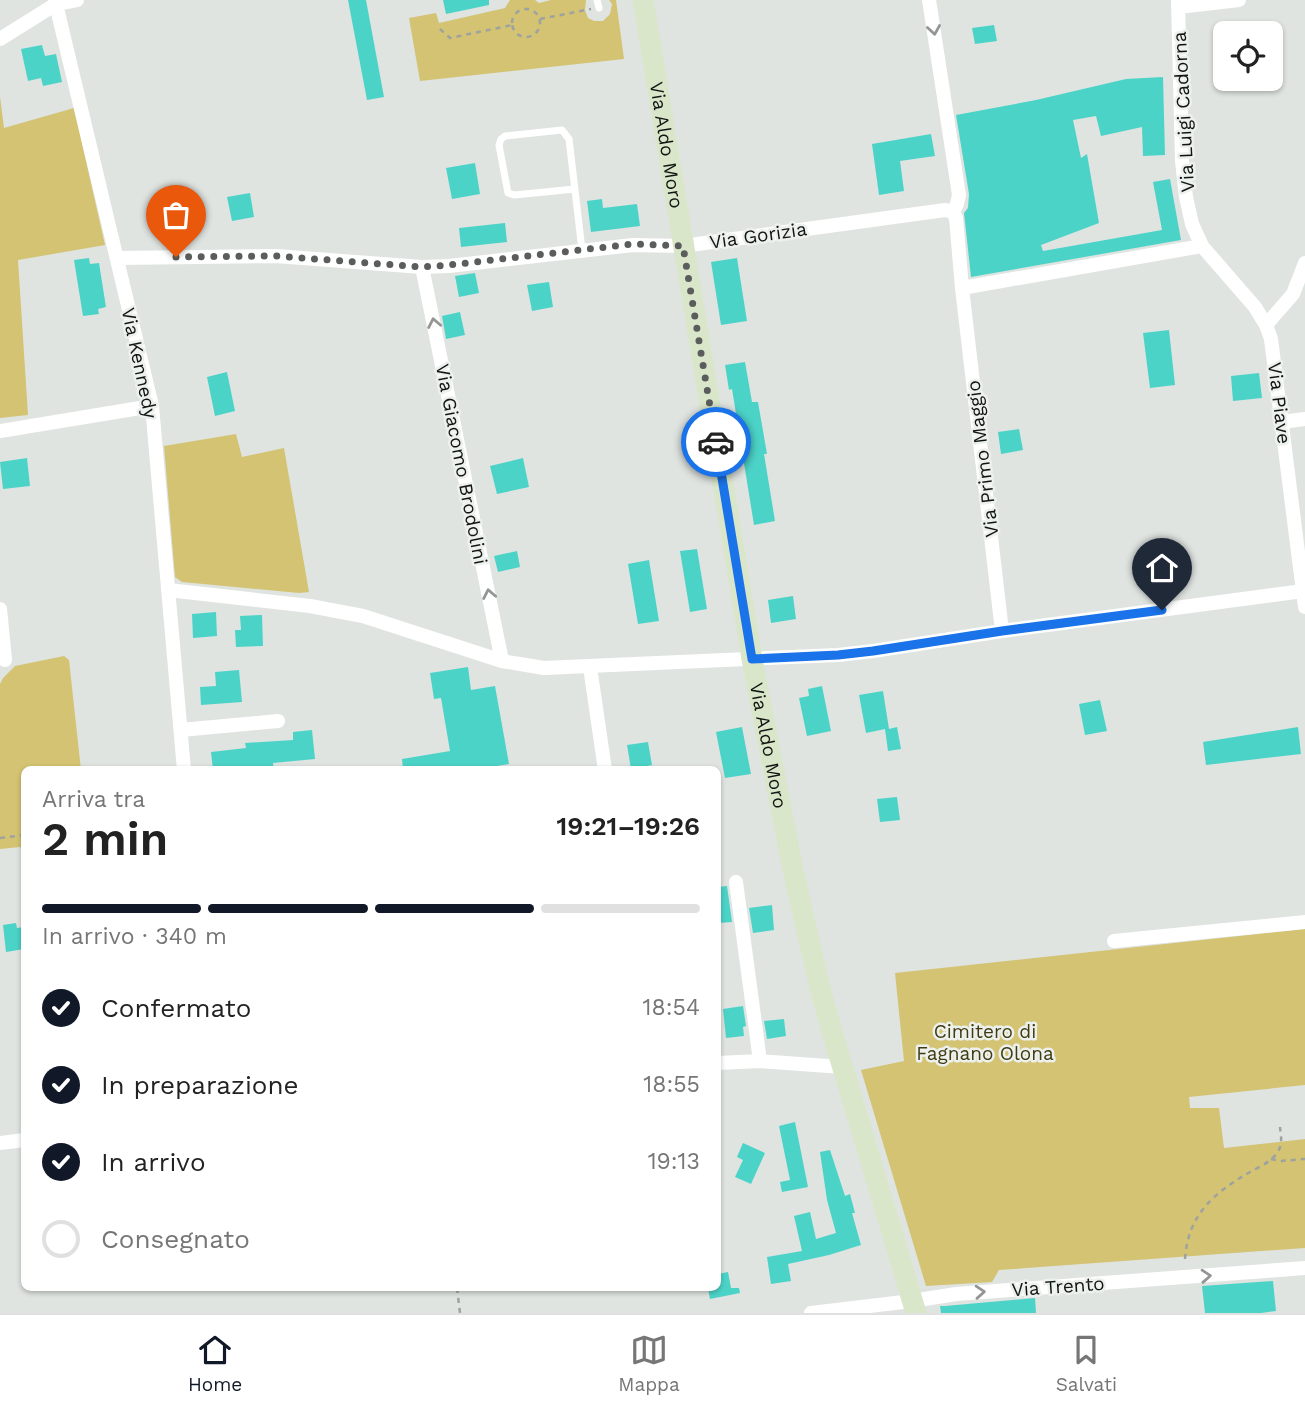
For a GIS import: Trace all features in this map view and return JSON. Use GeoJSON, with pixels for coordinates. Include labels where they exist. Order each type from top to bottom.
{"type":"FeatureCollection","features":[{"type":"Feature","properties":{"kind":"main road","name":"Via Aldo Moro"},"geometry":{"type":"LineString","coordinates":[[643,0],[752,659],[802,913],[842,1067],[914,1307]]}},
{"type":"Feature","properties":{"kind":"street"},"geometry":{"type":"LineString","coordinates":[[0,39],[55,2],[77,0]]}},
{"type":"Feature","properties":{"kind":"street"},"geometry":{"type":"LineString","coordinates":[[929,0],[959,195],[953,212],[956,218],[962,288],[1202,246]]}},
{"type":"Feature","properties":{"kind":"street"},"geometry":{"type":"LineString","coordinates":[[1178,4],[1239,0]]}},
{"type":"Feature","properties":{"kind":"street","name":"Via Kennedy"},"geometry":{"type":"LineString","coordinates":[[55,2],[152,406],[184,766]]}},
{"type":"Feature","properties":{"kind":"street","name":"Via Luigi Cadorna"},"geometry":{"type":"LineString","coordinates":[[1178,4],[1182,161],[1192,223],[1202,246],[1255,307],[1266,325]]}},
{"type":"Feature","properties":{"kind":"street","name":"Via Gorizia"},"geometry":{"type":"LineString","coordinates":[[117,258],[276,256],[422,267],[633,244],[683,246],[945,210],[953,212]]}},
{"type":"Feature","properties":{"kind":"street"},"geometry":{"type":"LineString","coordinates":[[1266,325],[1293,294],[1305,263]]}},
{"type":"Feature","properties":{"kind":"street","name":"Via Giacomo Brodolini"},"geometry":{"type":"LineString","coordinates":[[422,267],[502,661]]}},
{"type":"Feature","properties":{"kind":"street","name":"Via Primo Maggio"},"geometry":{"type":"LineString","coordinates":[[962,288],[1002,631]]}},
{"type":"Feature","properties":{"kind":"street","name":"Via Piave"},"geometry":{"type":"LineString","coordinates":[[1266,325],[1274,354],[1305,607]]}},
{"type":"Feature","properties":{"kind":"street"},"geometry":{"type":"LineString","coordinates":[[0,431],[152,406]]}},
{"type":"Feature","properties":{"kind":"street"},"geometry":{"type":"LineString","coordinates":[[1282,422],[1305,419]]}},
{"type":"Feature","properties":{"kind":"street"},"geometry":{"type":"LineString","coordinates":[[168,590],[310,606],[363,616],[502,661],[544,668],[838,655],[1303,591]]}},
{"type":"Feature","properties":{"kind":"street"},"geometry":{"type":"LineString","coordinates":[[0,609],[5,660]]}},
{"type":"Feature","properties":{"kind":"street"},"geometry":{"type":"LineString","coordinates":[[590,667],[604,766]]}},
{"type":"Feature","properties":{"kind":"street"},"geometry":{"type":"LineString","coordinates":[[181,730],[278,721]]}},
{"type":"Feature","properties":{"kind":"street"},"geometry":{"type":"LineString","coordinates":[[736,882],[760,1061]]}},
{"type":"Feature","properties":{"kind":"street"},"geometry":{"type":"LineString","coordinates":[[1114,941],[1305,922]]}},
{"type":"Feature","properties":{"kind":"street"},"geometry":{"type":"LineString","coordinates":[[721,1063],[760,1061],[842,1067]]}},
{"type":"Feature","properties":{"kind":"street"},"geometry":{"type":"LineString","coordinates":[[0,1143],[21,1140]]}},
{"type":"Feature","properties":{"kind":"street","name":"Via Trento"},"geometry":{"type":"LineString","coordinates":[[811,1313],[914,1307],[956,1294],[1305,1268]]}},
{"type":"Feature","properties":{"kind":"lane"},"geometry":{"type":"LineString","coordinates":[[575,189],[514,195],[508,193],[499,145],[501,139],[505,136],[562,130],[569,139],[575,189],[582,250]]}},
{"type":"Feature","properties":{"kind":"path"},"geometry":{"type":"LineString","coordinates":[[540,19],[598,4]]}},
{"type":"Feature","properties":{"kind":"path"},"geometry":{"type":"LineString","coordinates":[[519,10],[535,12],[540,19],[539,27],[529,36],[521,36],[512,25],[513,16],[519,10]]}},
{"type":"Feature","properties":{"kind":"path"},"geometry":{"type":"LineString","coordinates":[[440,29],[450,38],[512,25]]}},
{"type":"Feature","properties":{"kind":"path"},"geometry":{"type":"LineString","coordinates":[[0,838],[21,835]]}},
{"type":"Feature","properties":{"kind":"path"},"geometry":{"type":"LineString","coordinates":[[1185,1259],[1187,1239],[1205,1205],[1278,1152],[1281,1144],[1280,1127]]}},
{"type":"Feature","properties":{"kind":"path"},"geometry":{"type":"LineString","coordinates":[[1271,1159],[1305,1159]]}},
{"type":"Feature","properties":{"kind":"path"},"geometry":{"type":"LineString","coordinates":[[457,1291],[460,1313]]}},
{"type":"Feature","properties":{"kind":"green space"},"geometry":{"type":"Polygon","coordinates":[[[510,0],[535,0],[539,3],[551,0],[586,0],[588,18],[603,21],[610,14],[612,4],[609,0],[616,0],[624,59],[420,81],[409,18],[436,13],[439,23],[505,8],[510,0]]]}},
{"type":"Feature","properties":{"kind":"green space"},"geometry":{"type":"Polygon","coordinates":[[[0,97],[4,128],[74,108],[105,245],[18,260],[28,415],[0,418],[0,97]]]}},
{"type":"Feature","properties":{"kind":"green space"},"geometry":{"type":"Polygon","coordinates":[[[236,434],[242,457],[284,448],[309,592],[182,582],[175,577],[164,446],[236,434]]]}},
{"type":"Feature","properties":{"kind":"green space"},"geometry":{"type":"Polygon","coordinates":[[[64,656],[69,660],[81,766],[21,766],[21,848],[0,849],[0,684],[15,666],[64,656]]]}},
{"type":"Feature","properties":{"kind":"green space","name":"Cimitero di Fagnano Olona"},"geometry":{"type":"Polygon","coordinates":[[[1305,929],[1305,1085],[1189,1097],[1190,1108],[1219,1108],[1224,1148],[1305,1139],[1305,1248],[999,1270],[992,1282],[926,1286],[861,1070],[904,1061],[895,973],[1305,929]]]}},
{"type":"Feature","properties":{"kind":"building"},"geometry":{"type":"Polygon","coordinates":[[[348,0],[366,0],[384,97],[367,100],[348,0]]]}},
{"type":"Feature","properties":{"kind":"building"},"geometry":{"type":"Polygon","coordinates":[[[443,0],[489,0],[489,5],[446,14],[443,0]]]}},
{"type":"Feature","properties":{"kind":"building"},"geometry":{"type":"Polygon","coordinates":[[[994,25],[997,41],[975,44],[972,28],[994,25]]]}},
{"type":"Feature","properties":{"kind":"building"},"geometry":{"type":"Polygon","coordinates":[[[42,45],[45,56],[56,54],[62,82],[43,86],[41,78],[28,81],[21,49],[42,45]]]}},
{"type":"Feature","properties":{"kind":"building"},"geometry":{"type":"Polygon","coordinates":[[[1163,77],[1165,155],[1143,156],[1142,127],[1101,136],[1096,116],[1073,120],[1081,158],[1087,154],[1099,223],[1041,245],[1043,251],[1162,230],[1153,182],[1170,179],[1181,240],[971,277],[964,213],[968,208],[969,194],[956,115],[1126,79],[1163,77]]]}},
{"type":"Feature","properties":{"kind":"building"},"geometry":{"type":"Polygon","coordinates":[[[931,134],[935,156],[900,161],[904,191],[879,195],[872,144],[931,134]]]}},
{"type":"Feature","properties":{"kind":"building"},"geometry":{"type":"Polygon","coordinates":[[[475,163],[480,194],[452,199],[446,168],[475,163]]]}},
{"type":"Feature","properties":{"kind":"building"},"geometry":{"type":"Polygon","coordinates":[[[250,193],[254,217],[232,221],[227,197],[250,193]]]}},
{"type":"Feature","properties":{"kind":"building"},"geometry":{"type":"Polygon","coordinates":[[[602,199],[603,208],[637,204],[640,226],[591,232],[587,201],[602,199]]]}},
{"type":"Feature","properties":{"kind":"building"},"geometry":{"type":"Polygon","coordinates":[[[182,216],[186,234],[165,239],[162,220],[182,216]]]}},
{"type":"Feature","properties":{"kind":"building"},"geometry":{"type":"Polygon","coordinates":[[[505,223],[507,242],[461,247],[459,228],[505,223]]]}},
{"type":"Feature","properties":{"kind":"building"},"geometry":{"type":"Polygon","coordinates":[[[89,258],[90,264],[99,263],[106,307],[98,309],[99,314],[83,316],[74,260],[89,258]]]}},
{"type":"Feature","properties":{"kind":"building"},"geometry":{"type":"Polygon","coordinates":[[[737,258],[747,321],[721,325],[711,262],[737,258]]]}},
{"type":"Feature","properties":{"kind":"building"},"geometry":{"type":"Polygon","coordinates":[[[475,273],[479,293],[459,297],[455,276],[475,273]]]}},
{"type":"Feature","properties":{"kind":"building"},"geometry":{"type":"Polygon","coordinates":[[[549,282],[553,307],[532,311],[527,285],[549,282]]]}},
{"type":"Feature","properties":{"kind":"building"},"geometry":{"type":"Polygon","coordinates":[[[460,312],[465,335],[446,339],[442,316],[460,312]]]}},
{"type":"Feature","properties":{"kind":"building"},"geometry":{"type":"Polygon","coordinates":[[[1169,330],[1175,385],[1150,388],[1143,333],[1169,330]]]}},
{"type":"Feature","properties":{"kind":"building"},"geometry":{"type":"Polygon","coordinates":[[[745,362],[752,402],[758,402],[775,521],[754,525],[732,389],[729,390],[725,365],[745,362]]]}},
{"type":"Feature","properties":{"kind":"building"},"geometry":{"type":"Polygon","coordinates":[[[227,372],[235,411],[215,416],[207,377],[227,372]]]}},
{"type":"Feature","properties":{"kind":"building"},"geometry":{"type":"Polygon","coordinates":[[[1259,373],[1262,398],[1233,401],[1231,376],[1259,373]]]}},
{"type":"Feature","properties":{"kind":"building"},"geometry":{"type":"Polygon","coordinates":[[[1019,429],[1023,450],[1001,454],[998,432],[1019,429]]]}},
{"type":"Feature","properties":{"kind":"building"},"geometry":{"type":"Polygon","coordinates":[[[27,458],[30,486],[3,489],[0,462],[27,458]]]}},
{"type":"Feature","properties":{"kind":"building"},"geometry":{"type":"Polygon","coordinates":[[[523,458],[529,487],[497,494],[490,466],[523,458]]]}},
{"type":"Feature","properties":{"kind":"building"},"geometry":{"type":"Polygon","coordinates":[[[697,549],[707,609],[690,612],[680,551],[697,549]]]}},
{"type":"Feature","properties":{"kind":"building"},"geometry":{"type":"Polygon","coordinates":[[[517,551],[520,567],[498,572],[494,556],[517,551]]]}},
{"type":"Feature","properties":{"kind":"building"},"geometry":{"type":"Polygon","coordinates":[[[649,560],[659,621],[638,624],[628,564],[649,560]]]}},
{"type":"Feature","properties":{"kind":"building"},"geometry":{"type":"Polygon","coordinates":[[[793,596],[796,619],[771,623],[768,600],[793,596]]]}},
{"type":"Feature","properties":{"kind":"building"},"geometry":{"type":"Polygon","coordinates":[[[216,612],[217,636],[193,638],[192,614],[216,612]]]}},
{"type":"Feature","properties":{"kind":"building"},"geometry":{"type":"Polygon","coordinates":[[[262,615],[263,646],[236,647],[235,630],[241,630],[240,616],[262,615]]]}},
{"type":"Feature","properties":{"kind":"building"},"geometry":{"type":"Polygon","coordinates":[[[468,667],[471,690],[495,686],[509,764],[403,766],[402,759],[450,751],[441,698],[434,699],[430,673],[468,667]]]}},
{"type":"Feature","properties":{"kind":"building"},"geometry":{"type":"Polygon","coordinates":[[[239,670],[242,702],[201,705],[200,687],[216,686],[215,672],[239,670]]]}},
{"type":"Feature","properties":{"kind":"building"},"geometry":{"type":"Polygon","coordinates":[[[822,686],[831,731],[807,736],[799,698],[809,696],[808,689],[822,686]]]}},
{"type":"Feature","properties":{"kind":"building"},"geometry":{"type":"Polygon","coordinates":[[[883,691],[889,729],[897,727],[901,749],[888,751],[885,729],[866,733],[859,695],[883,691]]]}},
{"type":"Feature","properties":{"kind":"building"},"geometry":{"type":"Polygon","coordinates":[[[1100,700],[1107,731],[1085,735],[1079,704],[1100,700]]]}},
{"type":"Feature","properties":{"kind":"building"},"geometry":{"type":"Polygon","coordinates":[[[742,727],[751,774],[725,778],[716,732],[742,727]]]}},
{"type":"Feature","properties":{"kind":"building"},"geometry":{"type":"Polygon","coordinates":[[[1298,727],[1301,754],[1206,765],[1203,742],[1298,727]]]}},
{"type":"Feature","properties":{"kind":"building"},"geometry":{"type":"Polygon","coordinates":[[[312,730],[315,759],[273,763],[273,766],[213,766],[211,752],[246,748],[245,743],[293,740],[293,732],[312,730]]]}},
{"type":"Feature","properties":{"kind":"building"},"geometry":{"type":"Polygon","coordinates":[[[648,742],[652,765],[630,766],[627,745],[648,742]]]}},
{"type":"Feature","properties":{"kind":"building"},"geometry":{"type":"Polygon","coordinates":[[[897,797],[900,820],[880,822],[877,799],[897,797]]]}},
{"type":"Feature","properties":{"kind":"building"},"geometry":{"type":"Polygon","coordinates":[[[727,886],[732,922],[721,923],[721,887],[727,886]]]}},
{"type":"Feature","properties":{"kind":"building"},"geometry":{"type":"Polygon","coordinates":[[[772,905],[774,930],[753,933],[749,908],[772,905]]]}},
{"type":"Feature","properties":{"kind":"building"},"geometry":{"type":"Polygon","coordinates":[[[16,923],[17,928],[21,927],[21,950],[6,952],[3,925],[16,923]]]}},
{"type":"Feature","properties":{"kind":"building"},"geometry":{"type":"Polygon","coordinates":[[[743,1006],[746,1026],[743,1027],[744,1036],[726,1038],[723,1009],[743,1006]]]}},
{"type":"Feature","properties":{"kind":"building"},"geometry":{"type":"Polygon","coordinates":[[[784,1019],[786,1036],[767,1039],[764,1021],[784,1019]]]}},
{"type":"Feature","properties":{"kind":"building"},"geometry":{"type":"Polygon","coordinates":[[[795,1122],[808,1187],[782,1192],[780,1182],[790,1180],[779,1126],[795,1122]]]}},
{"type":"Feature","properties":{"kind":"building"},"geometry":{"type":"Polygon","coordinates":[[[743,1143],[765,1153],[751,1184],[735,1177],[743,1160],[737,1157],[743,1143]]]}},
{"type":"Feature","properties":{"kind":"building"},"geometry":{"type":"Polygon","coordinates":[[[830,1150],[845,1196],[850,1194],[861,1245],[788,1264],[791,1281],[771,1284],[767,1257],[802,1251],[794,1216],[810,1212],[816,1239],[836,1233],[827,1200],[820,1152],[830,1150]]]}},
{"type":"Feature","properties":{"kind":"building"},"geometry":{"type":"Polygon","coordinates":[[[728,1272],[731,1288],[739,1288],[740,1293],[710,1299],[709,1291],[721,1291],[721,1273],[728,1272]]]}},
{"type":"Feature","properties":{"kind":"building"},"geometry":{"type":"Polygon","coordinates":[[[1273,1281],[1276,1311],[1205,1313],[1202,1286],[1273,1281]]]}},
{"type":"Feature","properties":{"kind":"building"},"geometry":{"type":"Polygon","coordinates":[[[1035,1298],[1036,1313],[941,1313],[940,1306],[945,1306],[1035,1298]]]}},
{"type":"Feature","properties":{"kind":"way so far"},"geometry":{"type":"LineString","coordinates":[[176,257],[276,256],[422,267],[633,244],[683,246],[716,442]]}},
{"type":"Feature","properties":{"kind":"route"},"geometry":{"type":"LineString","coordinates":[[716,442],[752,659],[873,651],[1162,610]]}}]}
